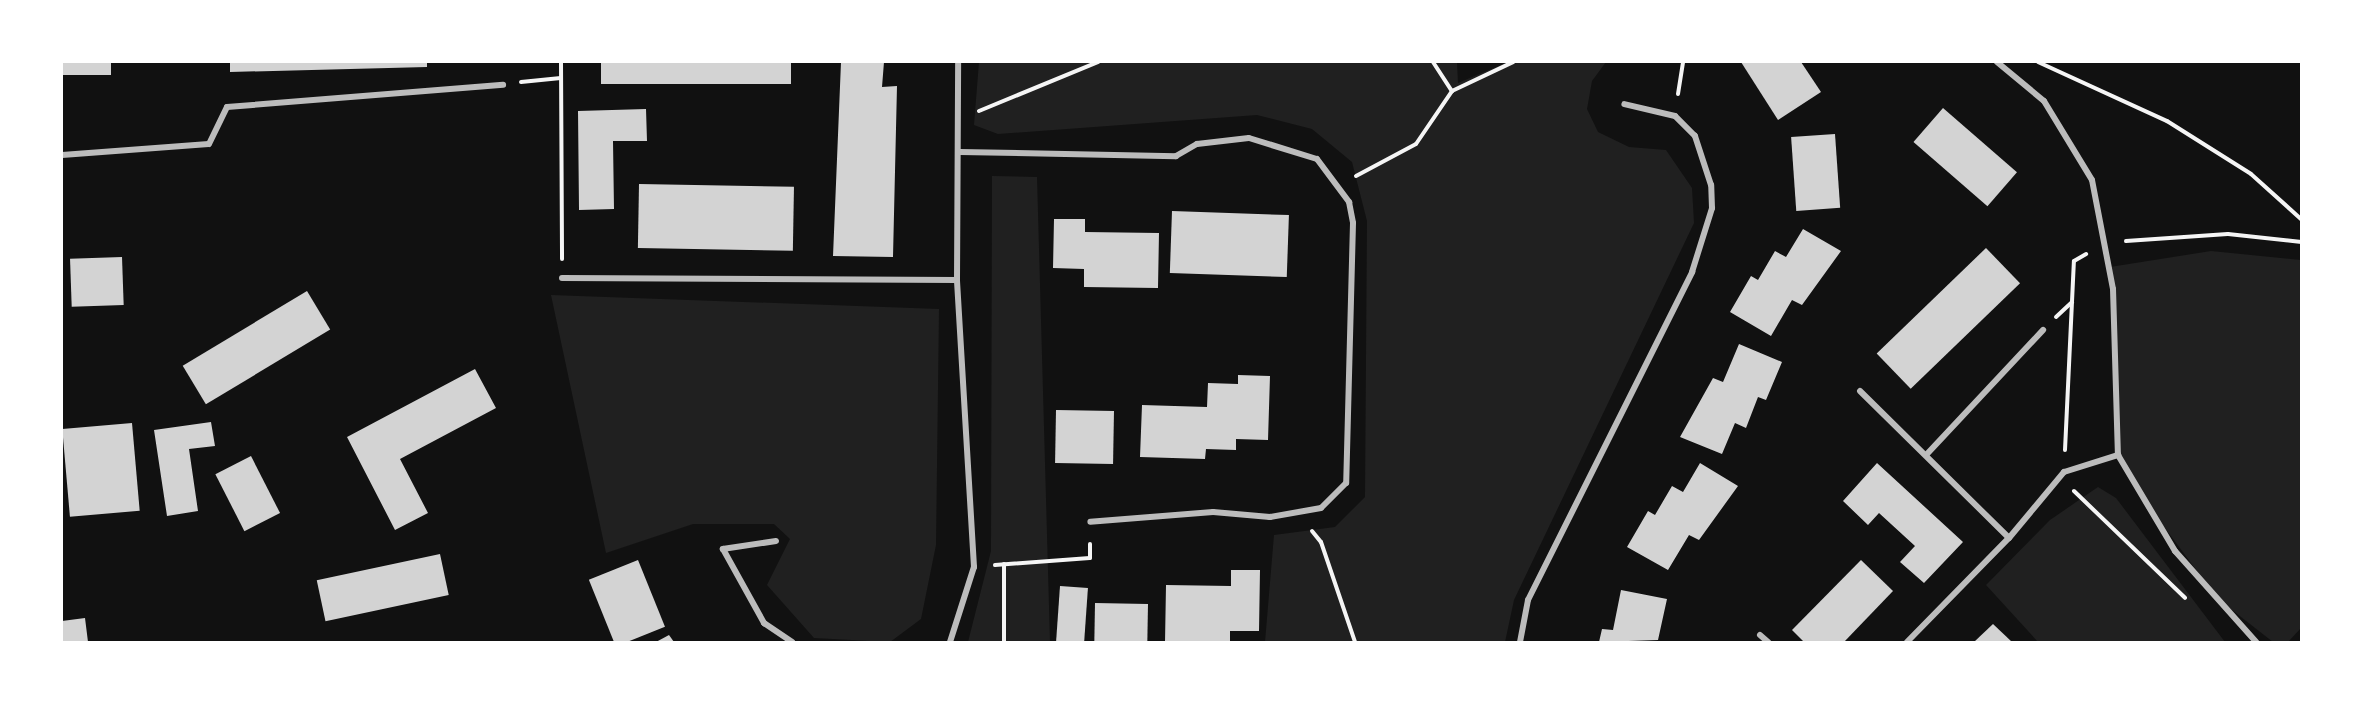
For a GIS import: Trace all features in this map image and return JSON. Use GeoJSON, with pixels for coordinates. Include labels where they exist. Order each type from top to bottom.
{"type":"FeatureCollection","features":[{"type":"Feature","properties":{"kind":"street"},"geometry":{"type":"LineString","coordinates":[[950,642],[974,567],[957,280],[960,152],[958,62]]}},
{"type":"Feature","properties":{"kind":"street"},"geometry":{"type":"LineString","coordinates":[[1997,62],[2044,101],[2092,180],[2108,242],[2118,455],[2175,551],[2256,642]]}},
{"type":"Feature","properties":{"kind":"street"},"geometry":{"type":"LineString","coordinates":[[62,155],[209,144],[227,107],[503,85]]}},
{"type":"Feature","properties":{"kind":"street"},"geometry":{"type":"LineString","coordinates":[[1520,642],[1528,600],[1692,272],[1712,208],[1711,184],[1695,136],[1675,116],[1624,104]]}},
{"type":"Feature","properties":{"kind":"street"},"geometry":{"type":"LineString","coordinates":[[960,152],[1176,156],[1197,144],[1249,138],[1317,159],[1339,184],[1353,223],[1346,483],[1321,508],[1296,513],[1090,522]]}},
{"type":"Feature","properties":{"kind":"street"},"geometry":{"type":"LineString","coordinates":[[562,278],[957,280]]}},
{"type":"Feature","properties":{"kind":"street"},"geometry":{"type":"LineString","coordinates":[[1927,454],[2043,330]]}},
{"type":"Feature","properties":{"kind":"street"},"geometry":{"type":"LineString","coordinates":[[1860,391],[1927,454],[2009,538]]}},
{"type":"Feature","properties":{"kind":"street"},"geometry":{"type":"LineString","coordinates":[[1907,642],[2009,538],[2064,472],[2118,455]]}},
{"type":"Feature","properties":{"kind":"street"},"geometry":{"type":"LineString","coordinates":[[776,541],[723,549],[764,623],[792,642]]}},
{"type":"Feature","properties":{"kind":"street"},"geometry":{"type":"LineString","coordinates":[[1760,635],[1768,642]]}},
{"type":"Feature","properties":{"kind":"path"},"geometry":{"type":"LineString","coordinates":[[561,62],[562,278]]}},
{"type":"Feature","properties":{"kind":"path"},"geometry":{"type":"LineString","coordinates":[[960,120],[1098,62]]}},
{"type":"Feature","properties":{"kind":"path"},"geometry":{"type":"LineString","coordinates":[[1433,62],[1452,91]]}},
{"type":"Feature","properties":{"kind":"path"},"geometry":{"type":"LineString","coordinates":[[1339,184],[1416,144],[1452,91],[1513,62]]}},
{"type":"Feature","properties":{"kind":"path"},"geometry":{"type":"LineString","coordinates":[[1675,116],[1683,62]]}},
{"type":"Feature","properties":{"kind":"path"},"geometry":{"type":"LineString","coordinates":[[2038,62],[2167,121],[2252,174],[2301,220]]}},
{"type":"Feature","properties":{"kind":"path"},"geometry":{"type":"LineString","coordinates":[[503,85],[561,78]]}},
{"type":"Feature","properties":{"kind":"path"},"geometry":{"type":"LineString","coordinates":[[2074,261],[2108,242],[2228,234],[2301,242]]}},
{"type":"Feature","properties":{"kind":"path"},"geometry":{"type":"LineString","coordinates":[[1296,513],[1321,542],[1355,642]]}},
{"type":"Feature","properties":{"kind":"path"},"geometry":{"type":"LineString","coordinates":[[974,567],[1090,558],[1090,522]]}},
{"type":"Feature","properties":{"kind":"path"},"geometry":{"type":"LineString","coordinates":[[1004,564],[1004,642]]}},
{"type":"Feature","properties":{"kind":"shaded area"},"geometry":{"type":"Polygon","coordinates":[[[979,62],[1457,62],[1458,83],[1508,62],[1606,62],[1592,81],[1587,109],[1598,132],[1629,147],[1666,150],[1692,188],[1694,223],[1514,600],[1505,642],[1265,642],[1274,535],[1335,527],[1365,497],[1367,221],[1352,162],[1312,129],[1257,115],[998,134],[974,125],[979,62]]]}},
{"type":"Feature","properties":{"kind":"shaded area"},"geometry":{"type":"Polygon","coordinates":[[[992,176],[1037,177],[1050,642],[968,642],[991,551],[992,176]]]}},
{"type":"Feature","properties":{"kind":"shaded area"},"geometry":{"type":"Polygon","coordinates":[[[2211,251],[2301,260],[2302,627],[2288,642],[2273,642],[2218,599],[2132,484],[2118,455],[2110,267],[2211,251]]]}},
{"type":"Feature","properties":{"kind":"shaded area"},"geometry":{"type":"Polygon","coordinates":[[[551,295],[939,309],[936,545],[921,619],[890,642],[814,638],[767,585],[790,539],[774,524],[693,524],[606,553],[551,295]]]}},
{"type":"Feature","properties":{"kind":"shaded area"},"geometry":{"type":"Polygon","coordinates":[[[2098,487],[2116,498],[2225,642],[2038,642],[1986,585],[2050,520],[2098,487]]]}},
{"type":"Feature","properties":{"kind":"building"},"geometry":{"type":"Polygon","coordinates":[[[62,62],[111,62],[111,75],[62,75],[62,62]]]}},
{"type":"Feature","properties":{"kind":"building"},"geometry":{"type":"Polygon","coordinates":[[[230,62],[427,62],[427,67],[230,72],[230,62]]]}},
{"type":"Feature","properties":{"kind":"building"},"geometry":{"type":"Polygon","coordinates":[[[601,62],[791,62],[791,84],[601,84],[601,62]]]}},
{"type":"Feature","properties":{"kind":"building"},"geometry":{"type":"Polygon","coordinates":[[[841,62],[884,62],[882,87],[897,86],[893,257],[833,256],[841,62]]]}},
{"type":"Feature","properties":{"kind":"building"},"geometry":{"type":"Polygon","coordinates":[[[1741,62],[1801,62],[1821,92],[1778,120],[1741,62]]]}},
{"type":"Feature","properties":{"kind":"building"},"geometry":{"type":"Polygon","coordinates":[[[1943,108],[2017,172],[1987,206],[1913,142],[1943,108]]]}},
{"type":"Feature","properties":{"kind":"building"},"geometry":{"type":"Polygon","coordinates":[[[646,109],[647,141],[613,141],[614,209],[579,210],[578,111],[646,109]]]}},
{"type":"Feature","properties":{"kind":"building"},"geometry":{"type":"Polygon","coordinates":[[[1835,134],[1840,208],[1796,211],[1791,137],[1835,134]]]}},
{"type":"Feature","properties":{"kind":"building"},"geometry":{"type":"Polygon","coordinates":[[[639,184],[794,187],[793,251],[638,248],[639,184]]]}},
{"type":"Feature","properties":{"kind":"building"},"geometry":{"type":"Polygon","coordinates":[[[1172,211],[1289,215],[1287,277],[1170,273],[1172,211]]]}},
{"type":"Feature","properties":{"kind":"building"},"geometry":{"type":"Polygon","coordinates":[[[1054,219],[1085,219],[1085,232],[1159,233],[1158,288],[1084,287],[1084,269],[1053,268],[1054,219]]]}},
{"type":"Feature","properties":{"kind":"building"},"geometry":{"type":"Polygon","coordinates":[[[1803,229],[1841,251],[1802,305],[1792,300],[1771,336],[1730,312],[1751,276],[1758,280],[1775,251],[1786,257],[1803,229]]]}},
{"type":"Feature","properties":{"kind":"building"},"geometry":{"type":"Polygon","coordinates":[[[1986,248],[2020,283],[1911,389],[1877,354],[1986,248]]]}},
{"type":"Feature","properties":{"kind":"building"},"geometry":{"type":"Polygon","coordinates":[[[122,257],[124,305],[72,307],[70,259],[122,257]]]}},
{"type":"Feature","properties":{"kind":"building"},"geometry":{"type":"Polygon","coordinates":[[[307,291],[330,330],[206,404],[183,366],[307,291]]]}},
{"type":"Feature","properties":{"kind":"building"},"geometry":{"type":"Polygon","coordinates":[[[1739,344],[1782,362],[1766,400],[1758,397],[1746,428],[1735,423],[1722,454],[1680,437],[1713,378],[1723,382],[1739,344]]]}},
{"type":"Feature","properties":{"kind":"building"},"geometry":{"type":"Polygon","coordinates":[[[475,369],[496,408],[400,459],[428,513],[395,530],[347,437],[475,369]]]}},
{"type":"Feature","properties":{"kind":"building"},"geometry":{"type":"Polygon","coordinates":[[[1238,375],[1270,376],[1268,440],[1236,439],[1236,450],[1206,449],[1205,459],[1140,457],[1142,405],[1207,407],[1208,383],[1238,384],[1238,375]]]}},
{"type":"Feature","properties":{"kind":"building"},"geometry":{"type":"Polygon","coordinates":[[[1056,410],[1114,411],[1113,464],[1055,463],[1056,410]]]}},
{"type":"Feature","properties":{"kind":"building"},"geometry":{"type":"Polygon","coordinates":[[[211,422],[215,446],[189,449],[198,511],[167,516],[154,430],[211,422]]]}},
{"type":"Feature","properties":{"kind":"building"},"geometry":{"type":"Polygon","coordinates":[[[132,423],[140,511],[70,517],[62,429],[132,423]]]}},
{"type":"Feature","properties":{"kind":"building"},"geometry":{"type":"Polygon","coordinates":[[[251,456],[280,513],[244,531],[215,474],[251,456]]]}},
{"type":"Feature","properties":{"kind":"building"},"geometry":{"type":"Polygon","coordinates":[[[1700,463],[1738,486],[1699,540],[1689,535],[1668,570],[1627,547],[1648,511],[1655,515],[1672,486],[1683,492],[1700,463]]]}},
{"type":"Feature","properties":{"kind":"building"},"geometry":{"type":"Polygon","coordinates":[[[1877,463],[1963,542],[1924,583],[1900,562],[1915,546],[1879,513],[1868,525],[1843,501],[1877,463]]]}},
{"type":"Feature","properties":{"kind":"building"},"geometry":{"type":"Polygon","coordinates":[[[440,554],[449,595],[325,621],[317,580],[440,554]]]}},
{"type":"Feature","properties":{"kind":"building"},"geometry":{"type":"Polygon","coordinates":[[[638,560],[665,627],[627,642],[614,642],[589,580],[638,560]]]}},
{"type":"Feature","properties":{"kind":"building"},"geometry":{"type":"Polygon","coordinates":[[[1861,560],[1893,591],[1844,642],[1804,642],[1792,630],[1861,560]]]}},
{"type":"Feature","properties":{"kind":"building"},"geometry":{"type":"Polygon","coordinates":[[[1231,570],[1260,570],[1259,631],[1230,631],[1230,642],[1165,642],[1166,585],[1231,586],[1231,570]]]}},
{"type":"Feature","properties":{"kind":"building"},"geometry":{"type":"Polygon","coordinates":[[[1060,586],[1088,588],[1084,642],[1056,642],[1060,586]]]}},
{"type":"Feature","properties":{"kind":"building"},"geometry":{"type":"Polygon","coordinates":[[[1621,590],[1667,599],[1658,640],[1599,642],[1602,629],[1613,630],[1621,590]]]}},
{"type":"Feature","properties":{"kind":"building"},"geometry":{"type":"Polygon","coordinates":[[[1095,603],[1148,604],[1147,642],[1094,642],[1095,603]]]}},
{"type":"Feature","properties":{"kind":"building"},"geometry":{"type":"Polygon","coordinates":[[[85,618],[88,642],[62,642],[62,621],[85,618]]]}},
{"type":"Feature","properties":{"kind":"building"},"geometry":{"type":"Polygon","coordinates":[[[1993,624],[2012,642],[1974,642],[1993,624]]]}},
{"type":"Feature","properties":{"kind":"building"},"geometry":{"type":"Polygon","coordinates":[[[669,635],[674,642],[656,642],[669,635]]]}}]}
